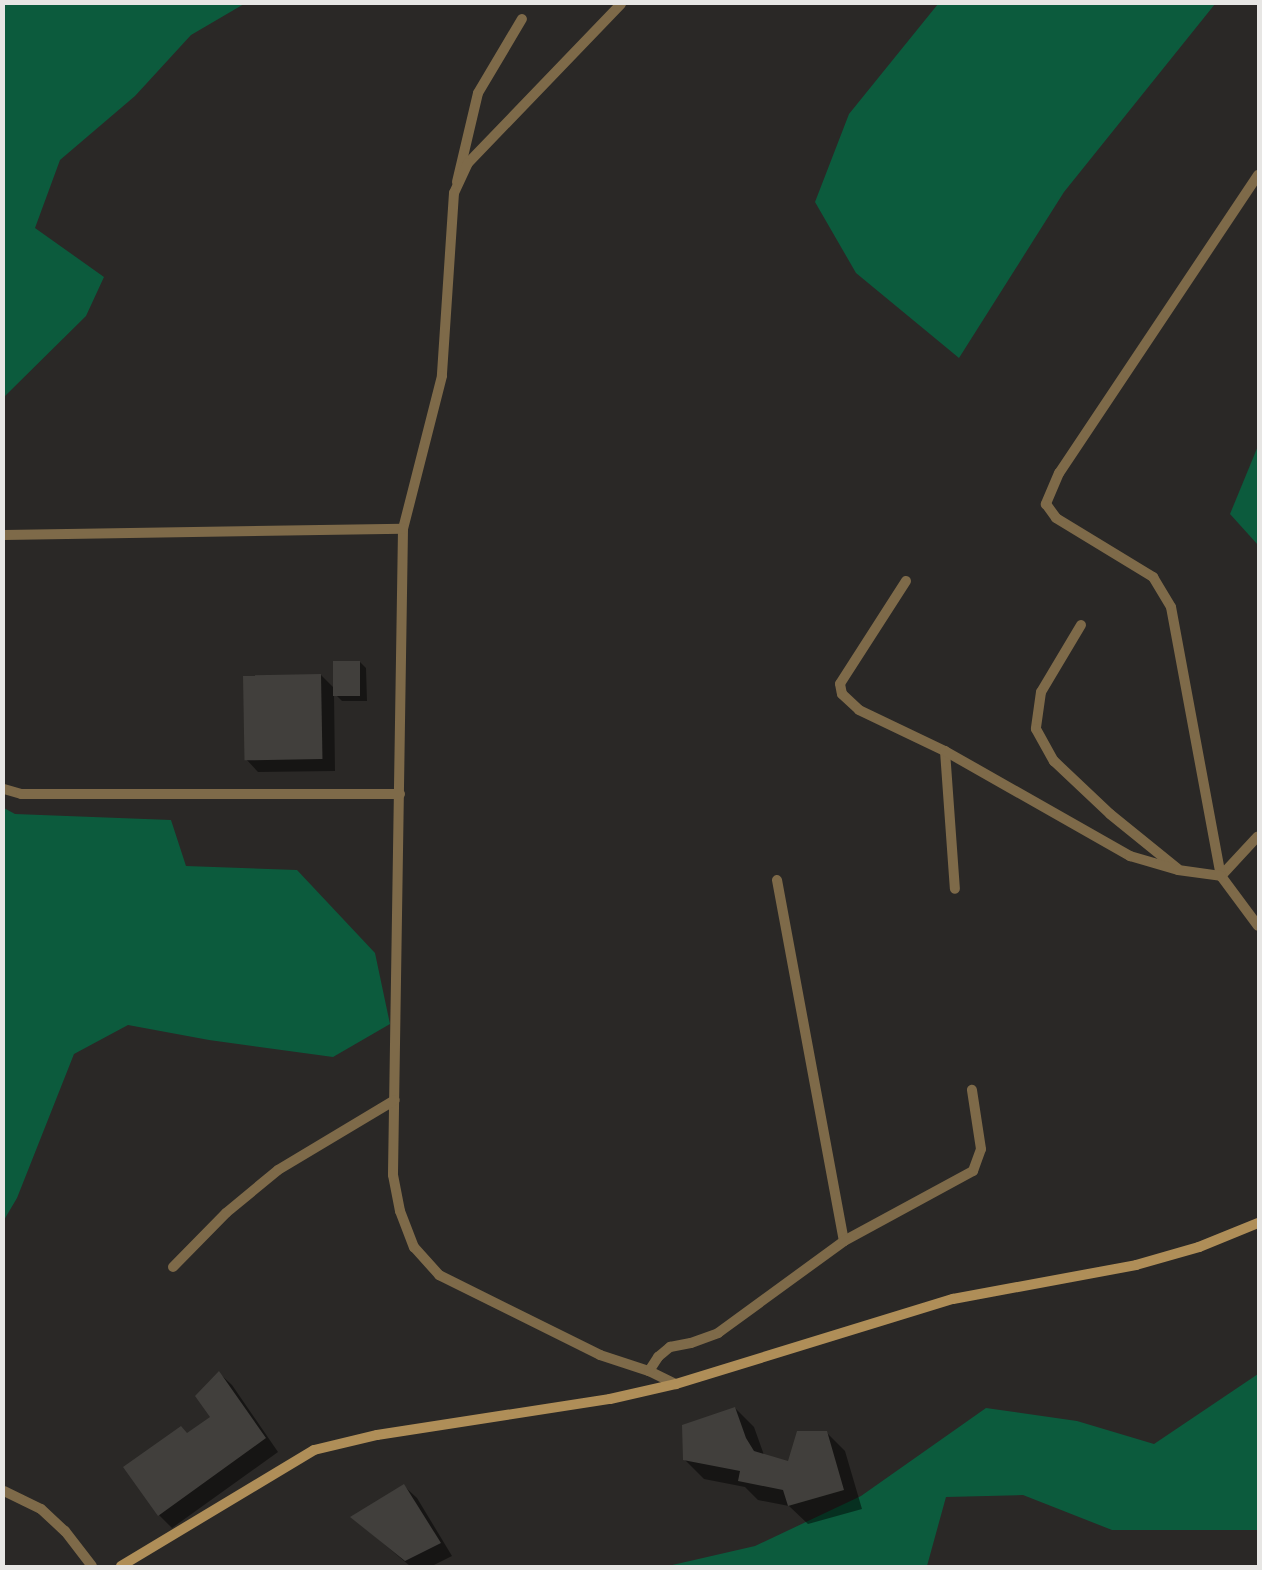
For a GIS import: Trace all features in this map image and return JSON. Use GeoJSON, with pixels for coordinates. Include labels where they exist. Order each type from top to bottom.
{"type":"FeatureCollection","features":[{"type":"Feature","properties":{"kind":"street"},"geometry":{"type":"LineString","coordinates":[[454,193],[468,163],[621,4]]}},
{"type":"Feature","properties":{"kind":"street"},"geometry":{"type":"LineString","coordinates":[[522,19],[478,93],[454,193],[442,376],[402,529],[400,794],[393,1176],[400,1211],[414,1248],[439,1275],[600,1355],[649,1371],[676,1384]]}},
{"type":"Feature","properties":{"kind":"street"},"geometry":{"type":"LineString","coordinates":[[1258,175],[1059,473],[1046,504],[1056,518],[1153,577],[1171,607],[1221,876],[1258,926]]}},
{"type":"Feature","properties":{"kind":"street"},"geometry":{"type":"LineString","coordinates":[[4,535],[402,529]]}},
{"type":"Feature","properties":{"kind":"street"},"geometry":{"type":"LineString","coordinates":[[906,581],[840,684],[842,694],[859,710],[945,751],[1130,856],[1178,870],[1221,876]]}},
{"type":"Feature","properties":{"kind":"street"},"geometry":{"type":"LineString","coordinates":[[1081,624],[1041,692],[1036,729],[1054,761],[1110,814],[1178,870]]}},
{"type":"Feature","properties":{"kind":"street"},"geometry":{"type":"LineString","coordinates":[[945,751],[955,889]]}},
{"type":"Feature","properties":{"kind":"street"},"geometry":{"type":"LineString","coordinates":[[4,789],[21,794],[400,794]]}},
{"type":"Feature","properties":{"kind":"street"},"geometry":{"type":"LineString","coordinates":[[1221,876],[1258,836]]}},
{"type":"Feature","properties":{"kind":"street"},"geometry":{"type":"LineString","coordinates":[[776,880],[844,1241]]}},
{"type":"Feature","properties":{"kind":"street"},"geometry":{"type":"LineString","coordinates":[[649,1371],[658,1357],[670,1347],[691,1343],[718,1332],[844,1241],[973,1171],[980,1149],[972,1090]]}},
{"type":"Feature","properties":{"kind":"street"},"geometry":{"type":"LineString","coordinates":[[173,1267],[226,1213],[278,1170],[395,1100]]}},
{"type":"Feature","properties":{"kind":"street"},"geometry":{"type":"LineString","coordinates":[[121,1566],[314,1450],[377,1434],[610,1400],[676,1384],[953,1299],[1136,1264],[1199,1247],[1258,1223]]}},
{"type":"Feature","properties":{"kind":"street"},"geometry":{"type":"LineString","coordinates":[[4,1491],[41,1509],[65,1530],[92,1566]]}},
{"type":"Feature","properties":{"kind":"green space"},"geometry":{"type":"Polygon","coordinates":[[[4,4],[244,4],[191,35],[135,96],[60,160],[35,228],[104,277],[86,316],[4,397],[4,4]]]}},
{"type":"Feature","properties":{"kind":"green space"},"geometry":{"type":"Polygon","coordinates":[[[938,4],[1215,4],[1064,192],[959,358],[856,273],[815,202],[849,114],[938,4]]]}},
{"type":"Feature","properties":{"kind":"green space"},"geometry":{"type":"Polygon","coordinates":[[[1258,446],[1258,545],[1230,514],[1258,446]]]}},
{"type":"Feature","properties":{"kind":"green space"},"geometry":{"type":"Polygon","coordinates":[[[4,808],[15,814],[171,820],[186,866],[297,870],[375,953],[390,1024],[333,1057],[209,1040],[128,1025],[74,1054],[17,1198],[4,1220],[4,808]]]}},
{"type":"Feature","properties":{"kind":"green space"},"geometry":{"type":"Polygon","coordinates":[[[1258,1374],[1258,1530],[1112,1530],[1023,1495],[946,1497],[927,1566],[668,1566],[755,1546],[861,1496],[986,1408],[1077,1421],[1154,1444],[1258,1374]]]}},
{"type":"Feature","properties":{"kind":"building"},"geometry":{"type":"Polygon","coordinates":[[[333,661],[360,661],[360,696],[333,696],[333,661]]]}},
{"type":"Feature","properties":{"kind":"building"},"geometry":{"type":"Polygon","coordinates":[[[321,674],[322,759],[244,760],[243,675],[321,674]]]}},
{"type":"Feature","properties":{"kind":"building"},"geometry":{"type":"Polygon","coordinates":[[[219,1371],[266,1438],[158,1516],[123,1467],[181,1426],[187,1433],[210,1417],[195,1396],[219,1371]]]}},
{"type":"Feature","properties":{"kind":"building"},"geometry":{"type":"Polygon","coordinates":[[[735,1407],[746,1438],[754,1451],[788,1461],[797,1431],[827,1431],[844,1490],[788,1506],[783,1490],[738,1481],[740,1471],[683,1460],[682,1425],[735,1407]]]}},
{"type":"Feature","properties":{"kind":"building"},"geometry":{"type":"Polygon","coordinates":[[[404,1484],[441,1543],[405,1561],[350,1517],[404,1484]]]}}]}
